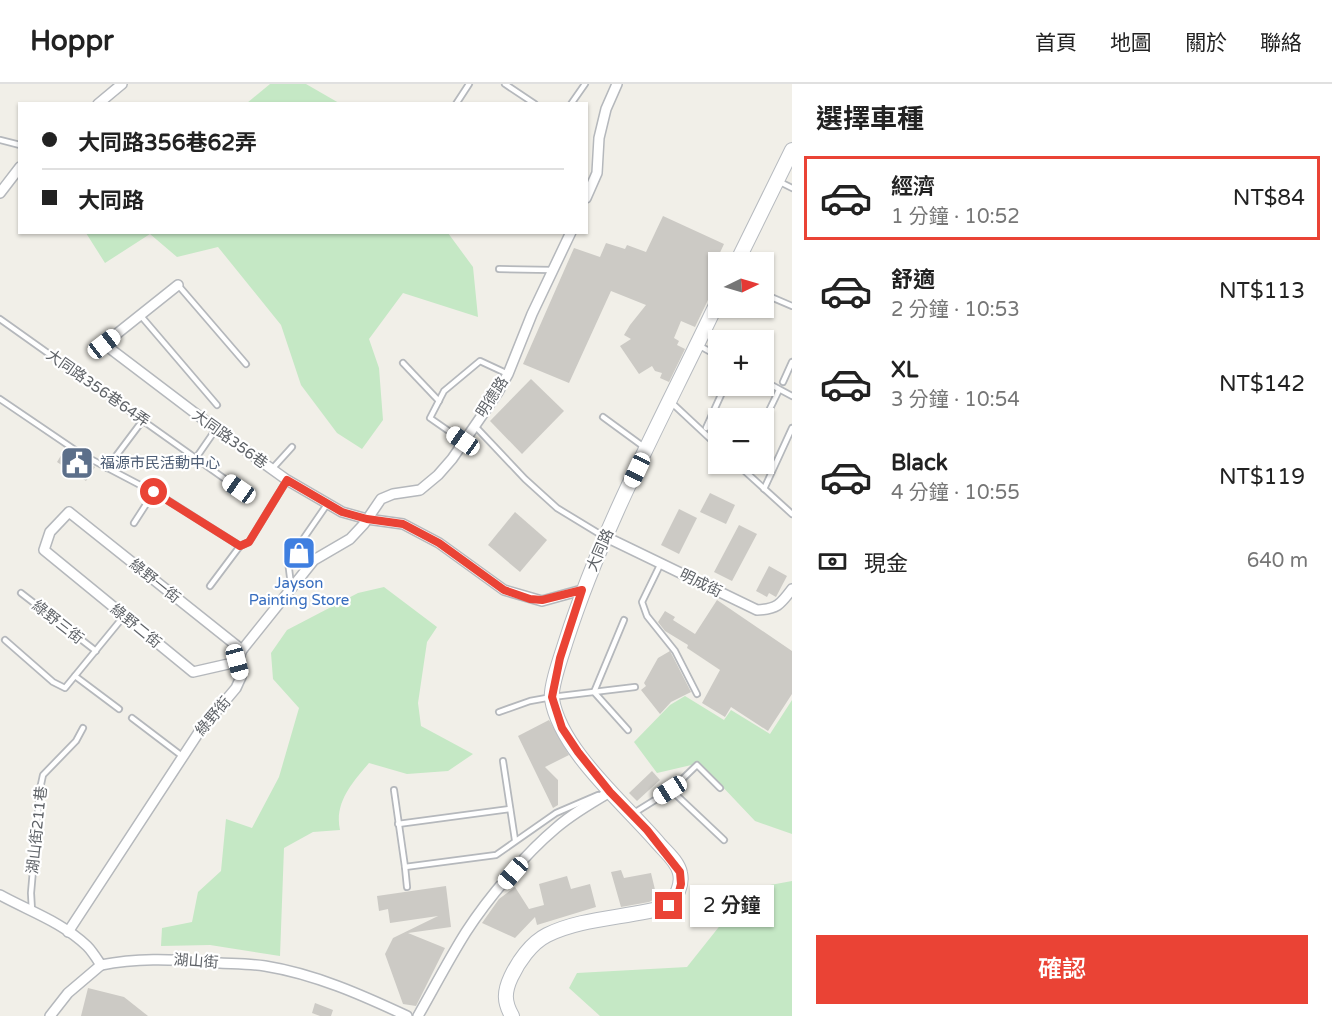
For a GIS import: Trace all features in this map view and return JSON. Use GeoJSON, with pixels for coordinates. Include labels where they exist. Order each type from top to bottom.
{"type":"FeatureCollection","features":[{"type":"Feature","properties":{"kind":"street"},"geometry":{"type":"LineString","coordinates":[[100,102],[122,84]]}},
{"type":"Feature","properties":{"kind":"street"},"geometry":{"type":"LineString","coordinates":[[588,193],[597,173],[599,138],[606,109],[617,84]]}},
{"type":"Feature","properties":{"kind":"street"},"geometry":{"type":"LineString","coordinates":[[742,252],[792,150]]}},
{"type":"Feature","properties":{"kind":"street"},"geometry":{"type":"LineString","coordinates":[[0,193],[18,170]]}},
{"type":"Feature","properties":{"kind":"street","name":"明德路"},"geometry":{"type":"LineString","coordinates":[[367,519],[381,499],[393,494],[420,490],[452,459],[508,374],[552,270],[570,234]]}},
{"type":"Feature","properties":{"kind":"street","name":"大同路356巷"},"geometry":{"type":"LineString","coordinates":[[178,285],[104,344],[272,470],[342,512],[367,519],[403,524],[439,543],[504,590],[530,599],[542,600],[582,590]]}},
{"type":"Feature","properties":{"kind":"street","name":"大同路"},"geometry":{"type":"LineString","coordinates":[[512,1016],[506,1006],[505,994],[508,982],[522,959],[545,936],[570,927],[663,908],[669,906],[678,895],[681,884],[680,872],[632,814],[610,792],[562,728],[552,697],[560,658],[582,590],[710,318]]}},
{"type":"Feature","properties":{"kind":"street","name":"綠野一街"},"geometry":{"type":"LineString","coordinates":[[44,550],[50,532],[69,512],[242,650]]}},
{"type":"Feature","properties":{"kind":"street","name":"綠野街"},"geometry":{"type":"LineString","coordinates":[[68,932],[198,732],[236,688],[241,677],[237,662],[242,650],[291,585],[314,560],[350,539],[367,519]]}},
{"type":"Feature","properties":{"kind":"street","name":"明成街"},"geometry":{"type":"LineString","coordinates":[[606,537],[757,610],[772,609],[780,604],[792,589]]}},
{"type":"Feature","properties":{"kind":"street","name":"綠野二街"},"geometry":{"type":"LineString","coordinates":[[44,550],[193,672],[237,662]]}},
{"type":"Feature","properties":{"kind":"street"},"geometry":{"type":"LineString","coordinates":[[418,1016],[466,932],[526,857],[555,828],[581,808],[610,792]]}},
{"type":"Feature","properties":{"kind":"street"},"geometry":{"type":"LineString","coordinates":[[0,895],[68,932],[88,947],[101,965],[68,993],[50,1016]]}},
{"type":"Feature","properties":{"kind":"street","name":"湖山街"},"geometry":{"type":"LineString","coordinates":[[101,965],[119,961],[157,959],[264,966],[295,972],[354,992],[407,1016]]}},
{"type":"Feature","properties":{"kind":"lane"},"geometry":{"type":"LineString","coordinates":[[457,102],[469,84]]}},
{"type":"Feature","properties":{"kind":"lane"},"geometry":{"type":"LineString","coordinates":[[505,84],[532,102]]}},
{"type":"Feature","properties":{"kind":"lane"},"geometry":{"type":"LineString","coordinates":[[572,102],[585,84]]}},
{"type":"Feature","properties":{"kind":"lane"},"geometry":{"type":"LineString","coordinates":[[0,140],[18,144]]}},
{"type":"Feature","properties":{"kind":"lane"},"geometry":{"type":"LineString","coordinates":[[778,181],[792,188]]}},
{"type":"Feature","properties":{"kind":"lane"},"geometry":{"type":"LineString","coordinates":[[499,269],[552,270]]}},
{"type":"Feature","properties":{"kind":"lane"},"geometry":{"type":"LineString","coordinates":[[178,285],[246,364]]}},
{"type":"Feature","properties":{"kind":"lane"},"geometry":{"type":"LineString","coordinates":[[774,298],[792,306]]}},
{"type":"Feature","properties":{"kind":"lane"},"geometry":{"type":"LineString","coordinates":[[140,315],[217,405]]}},
{"type":"Feature","properties":{"kind":"lane","name":"大同路356巷64弄"},"geometry":{"type":"LineString","coordinates":[[0,319],[239,489]]}},
{"type":"Feature","properties":{"kind":"lane"},"geometry":{"type":"LineString","coordinates":[[698,345],[708,350]]}},
{"type":"Feature","properties":{"kind":"lane"},"geometry":{"type":"LineString","coordinates":[[463,441],[430,418],[444,391],[480,361],[508,374]]}},
{"type":"Feature","properties":{"kind":"lane"},"geometry":{"type":"LineString","coordinates":[[783,382],[792,362]]}},
{"type":"Feature","properties":{"kind":"lane"},"geometry":{"type":"LineString","coordinates":[[403,363],[439,401]]}},
{"type":"Feature","properties":{"kind":"lane"},"geometry":{"type":"LineString","coordinates":[[774,387],[792,396]]}},
{"type":"Feature","properties":{"kind":"lane"},"geometry":{"type":"LineString","coordinates":[[770,408],[779,390]]}},
{"type":"Feature","properties":{"kind":"lane"},"geometry":{"type":"LineString","coordinates":[[706,428],[720,396]]}},
{"type":"Feature","properties":{"kind":"lane"},"geometry":{"type":"LineString","coordinates":[[0,399],[81,454],[154,492],[240,546]]}},
{"type":"Feature","properties":{"kind":"lane"},"geometry":{"type":"LineString","coordinates":[[670,402],[708,437]]}},
{"type":"Feature","properties":{"kind":"lane"},"geometry":{"type":"LineString","coordinates":[[603,417],[647,449]]}},
{"type":"Feature","properties":{"kind":"lane"},"geometry":{"type":"LineString","coordinates":[[107,468],[143,420]]}},
{"type":"Feature","properties":{"kind":"lane"},"geometry":{"type":"LineString","coordinates":[[474,426],[525,479],[557,508],[606,537]]}},
{"type":"Feature","properties":{"kind":"lane"},"geometry":{"type":"LineString","coordinates":[[764,489],[792,428]]}},
{"type":"Feature","properties":{"kind":"lane"},"geometry":{"type":"LineString","coordinates":[[196,458],[216,429]]}},
{"type":"Feature","properties":{"kind":"lane"},"geometry":{"type":"LineString","coordinates":[[272,470],[292,447]]}},
{"type":"Feature","properties":{"kind":"lane"},"geometry":{"type":"LineString","coordinates":[[748,474],[792,514]]}},
{"type":"Feature","properties":{"kind":"lane"},"geometry":{"type":"LineString","coordinates":[[210,586],[240,546],[249,542],[287,480]]}},
{"type":"Feature","properties":{"kind":"lane"},"geometry":{"type":"LineString","coordinates":[[134,523],[154,492]]}},
{"type":"Feature","properties":{"kind":"lane"},"geometry":{"type":"LineString","coordinates":[[291,585],[288,561],[328,503]]}},
{"type":"Feature","properties":{"kind":"lane"},"geometry":{"type":"LineString","coordinates":[[661,564],[642,602],[647,616],[675,651],[697,694]]}},
{"type":"Feature","properties":{"kind":"lane","name":"綠野三街"},"geometry":{"type":"LineString","coordinates":[[21,593],[96,651]]}},
{"type":"Feature","properties":{"kind":"lane"},"geometry":{"type":"LineString","coordinates":[[4,640],[53,682],[65,688],[124,616]]}},
{"type":"Feature","properties":{"kind":"lane"},"geometry":{"type":"LineString","coordinates":[[594,692],[624,620]]}},
{"type":"Feature","properties":{"kind":"lane"},"geometry":{"type":"LineString","coordinates":[[75,676],[119,709]]}},
{"type":"Feature","properties":{"kind":"lane"},"geometry":{"type":"LineString","coordinates":[[499,712],[530,701],[635,687]]}},
{"type":"Feature","properties":{"kind":"lane"},"geometry":{"type":"LineString","coordinates":[[594,692],[628,730]]}},
{"type":"Feature","properties":{"kind":"lane"},"geometry":{"type":"LineString","coordinates":[[132,718],[182,756]]}},
{"type":"Feature","properties":{"kind":"lane","name":"湖山街211巷"},"geometry":{"type":"LineString","coordinates":[[32,911],[31,893],[40,789],[44,775],[76,741],[83,728]]}},
{"type":"Feature","properties":{"kind":"lane"},"geometry":{"type":"LineString","coordinates":[[503,761],[515,840]]}},
{"type":"Feature","properties":{"kind":"lane"},"geometry":{"type":"LineString","coordinates":[[632,814],[670,790],[697,765],[720,788]]}},
{"type":"Feature","properties":{"kind":"lane"},"geometry":{"type":"LineString","coordinates":[[394,790],[407,888]]}},
{"type":"Feature","properties":{"kind":"lane"},"geometry":{"type":"LineString","coordinates":[[670,790],[724,840]]}},
{"type":"Feature","properties":{"kind":"lane"},"geometry":{"type":"LineString","coordinates":[[405,867],[496,855],[556,813],[589,798],[610,792]]}},
{"type":"Feature","properties":{"kind":"lane"},"geometry":{"type":"LineString","coordinates":[[398,824],[510,809]]}},
{"type":"Feature","properties":{"kind":"green space"},"geometry":{"type":"Polygon","coordinates":[[[270,84],[306,84],[337,102],[248,102],[270,84]]]}},
{"type":"Feature","properties":{"kind":"green space"},"geometry":{"type":"Polygon","coordinates":[[[87,234],[150,234],[105,263],[87,234]]]}},
{"type":"Feature","properties":{"kind":"green space"},"geometry":{"type":"Polygon","coordinates":[[[150,234],[449,234],[473,267],[478,317],[403,293],[369,339],[379,368],[383,420],[362,449],[337,433],[301,385],[281,325],[218,247],[177,257],[150,234]]]}},
{"type":"Feature","properties":{"kind":"green space"},"geometry":{"type":"Polygon","coordinates":[[[384,587],[437,627],[427,642],[418,703],[421,726],[473,754],[448,771],[407,774],[369,763],[342,802],[340,830],[313,832],[284,848],[280,956],[210,945],[161,946],[162,928],[192,922],[198,892],[221,871],[226,819],[252,828],[279,777],[299,708],[273,679],[271,653],[287,630],[358,593],[384,587]]]}},
{"type":"Feature","properties":{"kind":"green space"},"geometry":{"type":"Polygon","coordinates":[[[685,696],[724,720],[731,710],[770,734],[792,700],[792,834],[755,821],[700,763],[657,773],[634,742],[670,705],[685,696]]]}},
{"type":"Feature","properties":{"kind":"green space"},"geometry":{"type":"Polygon","coordinates":[[[792,881],[792,1016],[600,1016],[569,988],[577,973],[687,967],[749,889],[792,881]]]}},
{"type":"Feature","properties":{"kind":"building"},"geometry":{"type":"Polygon","coordinates":[[[663,216],[724,244],[720,252],[708,252],[708,300],[695,327],[681,321],[674,338],[679,341],[677,345],[685,349],[669,382],[660,378],[662,373],[655,371],[652,366],[639,374],[620,346],[631,339],[624,335],[646,305],[611,291],[569,383],[523,364],[574,248],[600,257],[606,243],[625,249],[627,245],[646,252],[663,216]]]}},
{"type":"Feature","properties":{"kind":"building"},"geometry":{"type":"Polygon","coordinates":[[[531,379],[564,411],[522,454],[490,421],[531,379]]]}},
{"type":"Feature","properties":{"kind":"building","name":"福源市民活動中心"},"geometry":{"type":"Polygon","coordinates":[[[65,449],[95,467],[86,481],[57,462],[65,449]]]}},
{"type":"Feature","properties":{"kind":"building"},"geometry":{"type":"Polygon","coordinates":[[[710,493],[735,505],[726,524],[700,512],[710,493]]]}},
{"type":"Feature","properties":{"kind":"building"},"geometry":{"type":"Polygon","coordinates":[[[679,509],[697,518],[679,554],[661,545],[679,509]]]}},
{"type":"Feature","properties":{"kind":"building"},"geometry":{"type":"Polygon","coordinates":[[[515,512],[547,540],[520,572],[488,545],[515,512]]]}},
{"type":"Feature","properties":{"kind":"building"},"geometry":{"type":"Polygon","coordinates":[[[739,525],[757,534],[732,581],[714,572],[739,525]]]}},
{"type":"Feature","properties":{"kind":"building"},"geometry":{"type":"Polygon","coordinates":[[[769,566],[787,576],[776,597],[769,593],[767,597],[756,591],[769,566]]]}},
{"type":"Feature","properties":{"kind":"building"},"geometry":{"type":"Polygon","coordinates":[[[717,600],[792,651],[792,694],[768,731],[731,707],[725,717],[702,703],[720,670],[687,648],[688,645],[665,631],[658,622],[665,611],[675,617],[673,620],[695,634],[717,600]]]}},
{"type":"Feature","properties":{"kind":"building"},"geometry":{"type":"Polygon","coordinates":[[[670,651],[691,692],[671,702],[660,714],[641,690],[646,686],[644,683],[658,658],[670,651]]]}},
{"type":"Feature","properties":{"kind":"building"},"geometry":{"type":"Polygon","coordinates":[[[549,720],[569,755],[545,767],[558,780],[558,805],[553,808],[518,736],[549,720]]]}},
{"type":"Feature","properties":{"kind":"building"},"geometry":{"type":"Polygon","coordinates":[[[652,771],[660,780],[637,801],[629,793],[652,771]]]}},
{"type":"Feature","properties":{"kind":"building"},"geometry":{"type":"Polygon","coordinates":[[[621,870],[624,878],[651,873],[657,898],[649,902],[621,907],[611,872],[621,870]]]}},
{"type":"Feature","properties":{"kind":"building"},"geometry":{"type":"Polygon","coordinates":[[[567,876],[571,889],[590,884],[596,907],[537,925],[535,917],[515,938],[482,923],[499,899],[515,887],[529,909],[544,905],[539,884],[567,876]]]}},
{"type":"Feature","properties":{"kind":"building"},"geometry":{"type":"Polygon","coordinates":[[[446,886],[451,927],[408,933],[445,948],[416,1006],[403,1004],[385,954],[393,938],[438,916],[390,923],[388,909],[379,911],[377,896],[446,886]]]}},
{"type":"Feature","properties":{"kind":"building"},"geometry":{"type":"Polygon","coordinates":[[[88,988],[124,997],[148,1016],[81,1016],[88,988]]]}},
{"type":"Feature","properties":{"kind":"building"},"geometry":{"type":"Polygon","coordinates":[[[315,1003],[333,1010],[331,1016],[312,1013],[315,1003]]]}},
{"type":"Feature","properties":{"kind":"place","name":"福源市民活動中心"},"geometry":{"type":"Point","coordinates":[77,463]}},
{"type":"Feature","properties":{"kind":"place","name":"Jayson Painting Store"},"geometry":{"type":"Point","coordinates":[299,553]}},
{"type":"Feature","properties":{"kind":"route"},"geometry":{"type":"LineString","coordinates":[[154,492],[240,546],[249,542],[287,480],[342,512],[367,519],[403,524],[439,543],[504,590],[530,599],[542,600],[582,590],[560,658],[552,697],[562,728],[578,752],[610,792],[673,860],[680,872],[681,884],[678,895],[669,906]]}}]}
